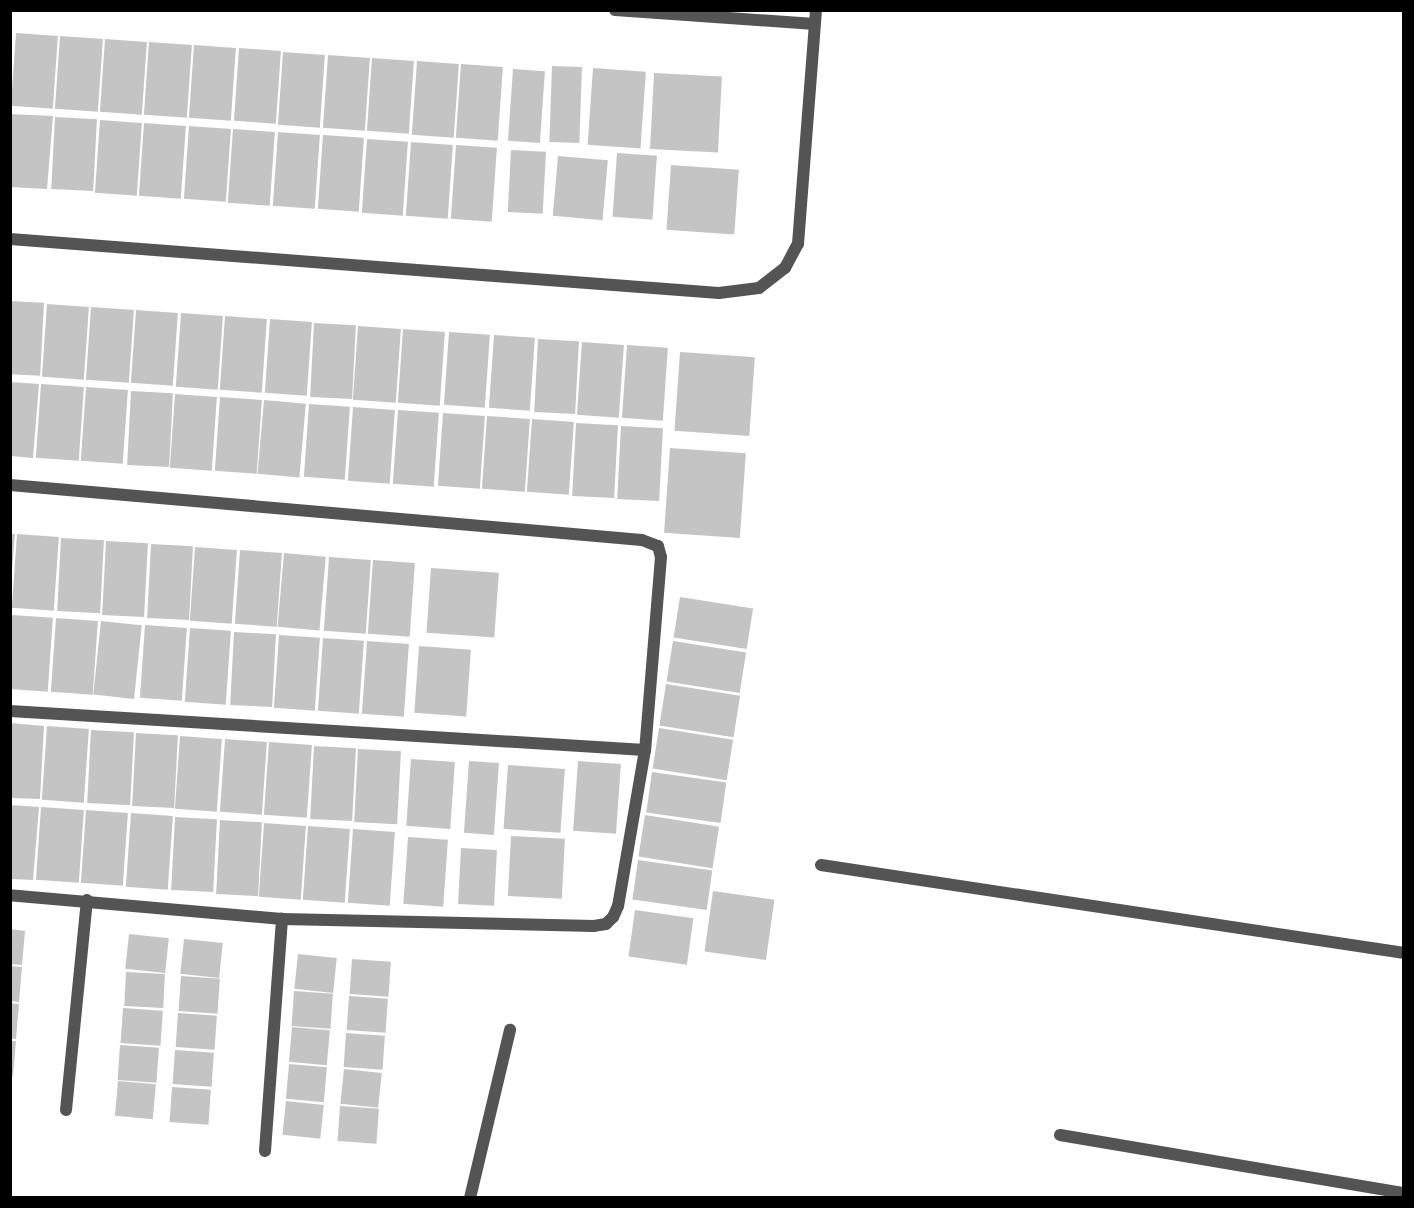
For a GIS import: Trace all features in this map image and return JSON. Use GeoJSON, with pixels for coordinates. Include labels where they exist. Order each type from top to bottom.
{"type":"FeatureCollection","features":[{"type":"Feature","properties":{"kind":"street"},"geometry":{"type":"LineString","coordinates":[[615,10],[815,24]]}},
{"type":"Feature","properties":{"kind":"street"},"geometry":{"type":"LineString","coordinates":[[10,239],[719,293],[759,288],[785,268],[798,244],[816,10]]}},
{"type":"Feature","properties":{"kind":"street"},"geometry":{"type":"LineString","coordinates":[[10,485],[642,540],[658,546],[661,556],[645,750],[618,906],[614,918],[606,924],[584,926],[282,919],[10,895]]}},
{"type":"Feature","properties":{"kind":"street"},"geometry":{"type":"LineString","coordinates":[[10,711],[645,750]]}},
{"type":"Feature","properties":{"kind":"street"},"geometry":{"type":"LineString","coordinates":[[822,865],[1404,953]]}},
{"type":"Feature","properties":{"kind":"street"},"geometry":{"type":"LineString","coordinates":[[66,1110],[87,900]]}},
{"type":"Feature","properties":{"kind":"street"},"geometry":{"type":"LineString","coordinates":[[265,1151],[282,919]]}},
{"type":"Feature","properties":{"kind":"street"},"geometry":{"type":"LineString","coordinates":[[470,1197],[510,1030]]}},
{"type":"Feature","properties":{"kind":"street"},"geometry":{"type":"LineString","coordinates":[[1060,1136],[1404,1193]]}},
{"type":"Feature","properties":{"kind":"building"},"geometry":{"type":"Polygon","coordinates":[[[16,33],[58,36],[53,109],[11,106],[16,33]]]}},
{"type":"Feature","properties":{"kind":"building"},"geometry":{"type":"Polygon","coordinates":[[[60,36],[103,39],[98,112],[55,109],[60,36]]]}},
{"type":"Feature","properties":{"kind":"building"},"geometry":{"type":"Polygon","coordinates":[[[105,39],[147,42],[142,115],[100,112],[105,39]]]}},
{"type":"Feature","properties":{"kind":"building"},"geometry":{"type":"Polygon","coordinates":[[[149,42],[192,45],[187,118],[144,115],[149,42]]]}},
{"type":"Feature","properties":{"kind":"building"},"geometry":{"type":"Polygon","coordinates":[[[194,45],[236,48],[231,121],[189,118],[194,45]]]}},
{"type":"Feature","properties":{"kind":"building"},"geometry":{"type":"Polygon","coordinates":[[[239,48],[281,51],[276,124],[234,121],[239,48]]]}},
{"type":"Feature","properties":{"kind":"building"},"geometry":{"type":"Polygon","coordinates":[[[283,52],[325,55],[320,128],[278,125],[283,52]]]}},
{"type":"Feature","properties":{"kind":"building"},"geometry":{"type":"Polygon","coordinates":[[[328,55],[370,58],[365,131],[323,128],[328,55]]]}},
{"type":"Feature","properties":{"kind":"building"},"geometry":{"type":"Polygon","coordinates":[[[372,58],[414,61],[409,134],[367,131],[372,58]]]}},
{"type":"Feature","properties":{"kind":"building"},"geometry":{"type":"Polygon","coordinates":[[[417,61],[459,64],[454,138],[412,135],[417,61]]]}},
{"type":"Feature","properties":{"kind":"building"},"geometry":{"type":"Polygon","coordinates":[[[461,64],[503,67],[498,141],[456,138],[461,64]]]}},
{"type":"Feature","properties":{"kind":"building"},"geometry":{"type":"Polygon","coordinates":[[[552,66],[582,67],[579,143],[549,142],[552,66]]]}},
{"type":"Feature","properties":{"kind":"building"},"geometry":{"type":"Polygon","coordinates":[[[593,68],[646,72],[640,149],[588,145],[593,68]]]}},
{"type":"Feature","properties":{"kind":"building"},"geometry":{"type":"Polygon","coordinates":[[[513,69],[545,71],[540,143],[508,141],[513,69]]]}},
{"type":"Feature","properties":{"kind":"building"},"geometry":{"type":"Polygon","coordinates":[[[654,73],[722,77],[718,152],[650,149],[654,73]]]}},
{"type":"Feature","properties":{"kind":"building"},"geometry":{"type":"Polygon","coordinates":[[[10,114],[53,116],[47,189],[10,187],[10,114]]]}},
{"type":"Feature","properties":{"kind":"building"},"geometry":{"type":"Polygon","coordinates":[[[55,117],[97,119],[93,191],[51,189],[55,117]]]}},
{"type":"Feature","properties":{"kind":"building"},"geometry":{"type":"Polygon","coordinates":[[[100,120],[142,123],[137,196],[95,193],[100,120]]]}},
{"type":"Feature","properties":{"kind":"building"},"geometry":{"type":"Polygon","coordinates":[[[144,123],[186,126],[181,199],[139,196],[144,123]]]}},
{"type":"Feature","properties":{"kind":"building"},"geometry":{"type":"Polygon","coordinates":[[[189,126],[231,129],[226,202],[184,199],[189,126]]]}},
{"type":"Feature","properties":{"kind":"building"},"geometry":{"type":"Polygon","coordinates":[[[233,129],[275,132],[270,206],[228,203],[233,129]]]}},
{"type":"Feature","properties":{"kind":"building"},"geometry":{"type":"Polygon","coordinates":[[[278,132],[320,135],[315,209],[273,206],[278,132]]]}},
{"type":"Feature","properties":{"kind":"building"},"geometry":{"type":"Polygon","coordinates":[[[323,135],[364,138],[359,212],[318,209],[323,135]]]}},
{"type":"Feature","properties":{"kind":"building"},"geometry":{"type":"Polygon","coordinates":[[[367,139],[408,142],[403,216],[362,213],[367,139]]]}},
{"type":"Feature","properties":{"kind":"building"},"geometry":{"type":"Polygon","coordinates":[[[411,142],[453,145],[448,219],[406,216],[411,142]]]}},
{"type":"Feature","properties":{"kind":"building"},"geometry":{"type":"Polygon","coordinates":[[[456,145],[497,148],[492,222],[451,219],[456,145]]]}},
{"type":"Feature","properties":{"kind":"building"},"geometry":{"type":"Polygon","coordinates":[[[511,150],[546,152],[543,214],[508,212],[511,150]]]}},
{"type":"Feature","properties":{"kind":"building"},"geometry":{"type":"Polygon","coordinates":[[[617,153],[657,156],[652,220],[613,217],[617,153]]]}},
{"type":"Feature","properties":{"kind":"building"},"geometry":{"type":"Polygon","coordinates":[[[558,156],[608,160],[603,220],[553,216],[558,156]]]}},
{"type":"Feature","properties":{"kind":"building"},"geometry":{"type":"Polygon","coordinates":[[[671,165],[739,170],[734,235],[666,230],[671,165]]]}},
{"type":"Feature","properties":{"kind":"building"},"geometry":{"type":"Polygon","coordinates":[[[10,301],[44,303],[40,376],[10,374],[10,301]]]}},
{"type":"Feature","properties":{"kind":"building"},"geometry":{"type":"Polygon","coordinates":[[[47,304],[89,307],[84,380],[42,377],[47,304]]]}},
{"type":"Feature","properties":{"kind":"building"},"geometry":{"type":"Polygon","coordinates":[[[91,307],[134,310],[129,383],[86,380],[91,307]]]}},
{"type":"Feature","properties":{"kind":"building"},"geometry":{"type":"Polygon","coordinates":[[[136,310],[178,313],[173,386],[131,383],[136,310]]]}},
{"type":"Feature","properties":{"kind":"building"},"geometry":{"type":"Polygon","coordinates":[[[181,313],[223,316],[218,390],[176,387],[181,313]]]}},
{"type":"Feature","properties":{"kind":"building"},"geometry":{"type":"Polygon","coordinates":[[[225,316],[267,319],[262,393],[220,390],[225,316]]]}},
{"type":"Feature","properties":{"kind":"building"},"geometry":{"type":"Polygon","coordinates":[[[270,319],[312,322],[307,396],[265,393],[270,319]]]}},
{"type":"Feature","properties":{"kind":"building"},"geometry":{"type":"Polygon","coordinates":[[[314,323],[356,325],[352,399],[310,397],[314,323]]]}},
{"type":"Feature","properties":{"kind":"building"},"geometry":{"type":"Polygon","coordinates":[[[358,326],[401,329],[396,403],[353,400],[358,326]]]}},
{"type":"Feature","properties":{"kind":"building"},"geometry":{"type":"Polygon","coordinates":[[[403,329],[445,332],[440,406],[398,403],[403,329]]]}},
{"type":"Feature","properties":{"kind":"building"},"geometry":{"type":"Polygon","coordinates":[[[449,332],[490,335],[485,408],[444,405],[449,332]]]}},
{"type":"Feature","properties":{"kind":"building"},"geometry":{"type":"Polygon","coordinates":[[[494,335],[535,338],[530,411],[489,408],[494,335]]]}},
{"type":"Feature","properties":{"kind":"building"},"geometry":{"type":"Polygon","coordinates":[[[538,339],[579,341],[575,414],[534,412],[538,339]]]}},
{"type":"Feature","properties":{"kind":"building"},"geometry":{"type":"Polygon","coordinates":[[[582,342],[624,345],[619,418],[577,415],[582,342]]]}},
{"type":"Feature","properties":{"kind":"building"},"geometry":{"type":"Polygon","coordinates":[[[627,345],[668,348],[663,421],[622,418],[627,345]]]}},
{"type":"Feature","properties":{"kind":"building"},"geometry":{"type":"Polygon","coordinates":[[[680,352],[755,357],[749,436],[674,431],[680,352]]]}},
{"type":"Feature","properties":{"kind":"building"},"geometry":{"type":"Polygon","coordinates":[[[10,382],[39,384],[33,458],[10,456],[10,382]]]}},
{"type":"Feature","properties":{"kind":"building"},"geometry":{"type":"Polygon","coordinates":[[[41,384],[84,387],[79,461],[36,458],[41,384]]]}},
{"type":"Feature","properties":{"kind":"building"},"geometry":{"type":"Polygon","coordinates":[[[86,387],[128,390],[123,464],[81,461],[86,387]]]}},
{"type":"Feature","properties":{"kind":"building"},"geometry":{"type":"Polygon","coordinates":[[[131,391],[173,393],[169,467],[127,465],[131,391]]]}},
{"type":"Feature","properties":{"kind":"building"},"geometry":{"type":"Polygon","coordinates":[[[175,394],[217,397],[212,471],[170,468],[175,394]]]}},
{"type":"Feature","properties":{"kind":"building"},"geometry":{"type":"Polygon","coordinates":[[[220,397],[262,400],[257,474],[215,471],[220,397]]]}},
{"type":"Feature","properties":{"kind":"building"},"geometry":{"type":"Polygon","coordinates":[[[264,400],[306,404],[299,477],[258,474],[264,400]]]}},
{"type":"Feature","properties":{"kind":"building"},"geometry":{"type":"Polygon","coordinates":[[[309,404],[350,407],[345,480],[304,477],[309,404]]]}},
{"type":"Feature","properties":{"kind":"building"},"geometry":{"type":"Polygon","coordinates":[[[353,407],[395,410],[390,484],[348,481],[353,407]]]}},
{"type":"Feature","properties":{"kind":"building"},"geometry":{"type":"Polygon","coordinates":[[[398,410],[439,413],[434,487],[393,484],[398,410]]]}},
{"type":"Feature","properties":{"kind":"building"},"geometry":{"type":"Polygon","coordinates":[[[443,413],[485,416],[480,489],[438,486],[443,413]]]}},
{"type":"Feature","properties":{"kind":"building"},"geometry":{"type":"Polygon","coordinates":[[[487,416],[530,419],[525,492],[482,489],[487,416]]]}},
{"type":"Feature","properties":{"kind":"building"},"geometry":{"type":"Polygon","coordinates":[[[532,419],[574,422],[569,495],[527,492],[532,419]]]}},
{"type":"Feature","properties":{"kind":"building"},"geometry":{"type":"Polygon","coordinates":[[[576,423],[618,425],[614,498],[572,496],[576,423]]]}},
{"type":"Feature","properties":{"kind":"building"},"geometry":{"type":"Polygon","coordinates":[[[621,426],[663,428],[659,501],[617,499],[621,426]]]}},
{"type":"Feature","properties":{"kind":"building"},"geometry":{"type":"Polygon","coordinates":[[[670,448],[746,453],[740,538],[664,533],[670,448]]]}},
{"type":"Feature","properties":{"kind":"building"},"geometry":{"type":"Polygon","coordinates":[[[10,534],[15,534],[12,570],[10,569],[10,534]]]}},
{"type":"Feature","properties":{"kind":"building"},"geometry":{"type":"Polygon","coordinates":[[[17,534],[59,537],[54,611],[12,608],[17,534]]]}},
{"type":"Feature","properties":{"kind":"building"},"geometry":{"type":"Polygon","coordinates":[[[61,538],[104,540],[100,613],[57,611],[61,538]]]}},
{"type":"Feature","properties":{"kind":"building"},"geometry":{"type":"Polygon","coordinates":[[[106,541],[148,543],[144,617],[102,615],[106,541]]]}},
{"type":"Feature","properties":{"kind":"building"},"geometry":{"type":"Polygon","coordinates":[[[151,544],[193,546],[189,620],[147,618],[151,544]]]}},
{"type":"Feature","properties":{"kind":"building"},"geometry":{"type":"Polygon","coordinates":[[[195,547],[237,550],[232,624],[190,621],[195,547]]]}},
{"type":"Feature","properties":{"kind":"building"},"geometry":{"type":"Polygon","coordinates":[[[240,550],[282,553],[277,627],[235,624],[240,550]]]}},
{"type":"Feature","properties":{"kind":"building"},"geometry":{"type":"Polygon","coordinates":[[[284,553],[326,557],[319,630],[278,627],[284,553]]]}},
{"type":"Feature","properties":{"kind":"building"},"geometry":{"type":"Polygon","coordinates":[[[329,557],[371,560],[366,634],[324,631],[329,557]]]}},
{"type":"Feature","properties":{"kind":"building"},"geometry":{"type":"Polygon","coordinates":[[[373,560],[415,563],[410,637],[368,634],[373,560]]]}},
{"type":"Feature","properties":{"kind":"building"},"geometry":{"type":"Polygon","coordinates":[[[431,568],[499,573],[494,638],[426,633],[431,568]]]}},
{"type":"Feature","properties":{"kind":"building"},"geometry":{"type":"Polygon","coordinates":[[[680,597],[753,609],[747,649],[674,637],[680,597]]]}},
{"type":"Feature","properties":{"kind":"building"},"geometry":{"type":"Polygon","coordinates":[[[12,615],[53,618],[48,692],[10,689],[12,615]]]}},
{"type":"Feature","properties":{"kind":"building"},"geometry":{"type":"Polygon","coordinates":[[[56,618],[98,621],[93,695],[51,692],[56,618]]]}},
{"type":"Feature","properties":{"kind":"building"},"geometry":{"type":"Polygon","coordinates":[[[101,621],[142,625],[134,699],[93,695],[101,621]]]}},
{"type":"Feature","properties":{"kind":"building"},"geometry":{"type":"Polygon","coordinates":[[[145,625],[187,628],[182,701],[140,698],[145,625]]]}},
{"type":"Feature","properties":{"kind":"building"},"geometry":{"type":"Polygon","coordinates":[[[190,628],[231,631],[226,705],[185,702],[190,628]]]}},
{"type":"Feature","properties":{"kind":"building"},"geometry":{"type":"Polygon","coordinates":[[[234,632],[276,634],[272,707],[230,705],[234,632]]]}},
{"type":"Feature","properties":{"kind":"building"},"geometry":{"type":"Polygon","coordinates":[[[279,635],[320,638],[315,711],[274,708],[279,635]]]}},
{"type":"Feature","properties":{"kind":"building"},"geometry":{"type":"Polygon","coordinates":[[[323,638],[364,641],[359,714],[318,711],[323,638]]]}},
{"type":"Feature","properties":{"kind":"building"},"geometry":{"type":"Polygon","coordinates":[[[367,641],[409,644],[404,717],[362,714],[367,641]]]}},
{"type":"Feature","properties":{"kind":"building"},"geometry":{"type":"Polygon","coordinates":[[[673,641],[746,653],[740,693],[667,681],[673,641]]]}},
{"type":"Feature","properties":{"kind":"building"},"geometry":{"type":"Polygon","coordinates":[[[419,646],[471,650],[466,716],[414,713],[419,646]]]}},
{"type":"Feature","properties":{"kind":"building"},"geometry":{"type":"Polygon","coordinates":[[[666,684],[740,696],[734,737],[659,725],[666,684]]]}},
{"type":"Feature","properties":{"kind":"building"},"geometry":{"type":"Polygon","coordinates":[[[10,723],[44,726],[40,799],[10,798],[10,723]]]}},
{"type":"Feature","properties":{"kind":"building"},"geometry":{"type":"Polygon","coordinates":[[[47,726],[89,729],[84,803],[42,800],[47,726]]]}},
{"type":"Feature","properties":{"kind":"building"},"geometry":{"type":"Polygon","coordinates":[[[659,728],[733,740],[727,780],[653,768],[659,728]]]}},
{"type":"Feature","properties":{"kind":"building"},"geometry":{"type":"Polygon","coordinates":[[[91,730],[134,732],[130,805],[87,803],[91,730]]]}},
{"type":"Feature","properties":{"kind":"building"},"geometry":{"type":"Polygon","coordinates":[[[136,733],[178,735],[174,808],[132,806],[136,733]]]}},
{"type":"Feature","properties":{"kind":"building"},"geometry":{"type":"Polygon","coordinates":[[[180,736],[222,739],[217,812],[175,809],[180,736]]]}},
{"type":"Feature","properties":{"kind":"building"},"geometry":{"type":"Polygon","coordinates":[[[225,739],[267,742],[262,815],[220,812],[225,739]]]}},
{"type":"Feature","properties":{"kind":"building"},"geometry":{"type":"Polygon","coordinates":[[[269,742],[312,745],[307,818],[264,815],[269,742]]]}},
{"type":"Feature","properties":{"kind":"building"},"geometry":{"type":"Polygon","coordinates":[[[314,746],[356,748],[352,821],[310,819],[314,746]]]}},
{"type":"Feature","properties":{"kind":"building"},"geometry":{"type":"Polygon","coordinates":[[[358,749],[401,751],[397,824],[354,822],[358,749]]]}},
{"type":"Feature","properties":{"kind":"building"},"geometry":{"type":"Polygon","coordinates":[[[411,759],[455,762],[450,829],[406,826],[411,759]]]}},
{"type":"Feature","properties":{"kind":"building"},"geometry":{"type":"Polygon","coordinates":[[[469,761],[499,763],[494,835],[464,833],[469,761]]]}},
{"type":"Feature","properties":{"kind":"building"},"geometry":{"type":"Polygon","coordinates":[[[578,761],[621,764],[616,834],[573,831],[578,761]]]}},
{"type":"Feature","properties":{"kind":"building"},"geometry":{"type":"Polygon","coordinates":[[[508,765],[565,769],[560,833],[504,829],[508,765]]]}},
{"type":"Feature","properties":{"kind":"building"},"geometry":{"type":"Polygon","coordinates":[[[652,772],[726,782],[721,823],[646,813],[652,772]]]}},
{"type":"Feature","properties":{"kind":"building"},"geometry":{"type":"Polygon","coordinates":[[[10,805],[39,807],[33,880],[10,879],[10,805]]]}},
{"type":"Feature","properties":{"kind":"building"},"geometry":{"type":"Polygon","coordinates":[[[41,807],[84,810],[79,883],[36,880],[41,807]]]}},
{"type":"Feature","properties":{"kind":"building"},"geometry":{"type":"Polygon","coordinates":[[[86,810],[128,813],[123,886],[81,883],[86,810]]]}},
{"type":"Feature","properties":{"kind":"building"},"geometry":{"type":"Polygon","coordinates":[[[131,813],[173,816],[168,890],[126,887],[131,813]]]}},
{"type":"Feature","properties":{"kind":"building"},"geometry":{"type":"Polygon","coordinates":[[[645,815],[719,827],[713,868],[638,856],[645,815]]]}},
{"type":"Feature","properties":{"kind":"building"},"geometry":{"type":"Polygon","coordinates":[[[175,817],[217,819],[213,892],[171,890],[175,817]]]}},
{"type":"Feature","properties":{"kind":"building"},"geometry":{"type":"Polygon","coordinates":[[[220,820],[262,822],[258,896],[216,894],[220,820]]]}},
{"type":"Feature","properties":{"kind":"building"},"geometry":{"type":"Polygon","coordinates":[[[264,823],[306,826],[301,900],[259,897],[264,823]]]}},
{"type":"Feature","properties":{"kind":"building"},"geometry":{"type":"Polygon","coordinates":[[[308,826],[350,829],[345,903],[303,900],[308,826]]]}},
{"type":"Feature","properties":{"kind":"building"},"geometry":{"type":"Polygon","coordinates":[[[353,829],[395,832],[390,906],[348,903],[353,829]]]}},
{"type":"Feature","properties":{"kind":"building"},"geometry":{"type":"Polygon","coordinates":[[[511,836],[565,839],[562,899],[508,896],[511,836]]]}},
{"type":"Feature","properties":{"kind":"building"},"geometry":{"type":"Polygon","coordinates":[[[408,837],[448,840],[443,907],[403,904],[408,837]]]}},
{"type":"Feature","properties":{"kind":"building"},"geometry":{"type":"Polygon","coordinates":[[[461,848],[497,850],[494,906],[458,904],[461,848]]]}},
{"type":"Feature","properties":{"kind":"building"},"geometry":{"type":"Polygon","coordinates":[[[638,860],[712,870],[707,910],[632,900],[638,860]]]}},
{"type":"Feature","properties":{"kind":"building"},"geometry":{"type":"Polygon","coordinates":[[[713,891],[774,900],[766,960],[705,951],[713,891]]]}},
{"type":"Feature","properties":{"kind":"building"},"geometry":{"type":"Polygon","coordinates":[[[635,910],[693,918],[687,965],[628,957],[635,910]]]}},
{"type":"Feature","properties":{"kind":"building"},"geometry":{"type":"Polygon","coordinates":[[[10,929],[25,931],[22,965],[10,964],[10,929]]]}},
{"type":"Feature","properties":{"kind":"building"},"geometry":{"type":"Polygon","coordinates":[[[129,934],[169,938],[165,973],[125,969],[129,934]]]}},
{"type":"Feature","properties":{"kind":"building"},"geometry":{"type":"Polygon","coordinates":[[[184,939],[223,943],[219,978],[180,974],[184,939]]]}},
{"type":"Feature","properties":{"kind":"building"},"geometry":{"type":"Polygon","coordinates":[[[298,954],[337,958],[333,993],[294,989],[298,954]]]}},
{"type":"Feature","properties":{"kind":"building"},"geometry":{"type":"Polygon","coordinates":[[[352,959],[391,962],[388,997],[350,994],[352,959]]]}},
{"type":"Feature","properties":{"kind":"building"},"geometry":{"type":"Polygon","coordinates":[[[10,966],[22,967],[19,1002],[10,1001],[10,966]]]}},
{"type":"Feature","properties":{"kind":"building"},"geometry":{"type":"Polygon","coordinates":[[[126,972],[165,974],[163,1008],[124,1006],[126,972]]]}},
{"type":"Feature","properties":{"kind":"building"},"geometry":{"type":"Polygon","coordinates":[[[181,976],[220,979],[217,1014],[179,1011],[181,976]]]}},
{"type":"Feature","properties":{"kind":"building"},"geometry":{"type":"Polygon","coordinates":[[[294,991],[333,994],[330,1029],[292,1026],[294,991]]]}},
{"type":"Feature","properties":{"kind":"building"},"geometry":{"type":"Polygon","coordinates":[[[349,996],[388,999],[386,1033],[347,1030],[349,996]]]}},
{"type":"Feature","properties":{"kind":"building"},"geometry":{"type":"Polygon","coordinates":[[[10,1003],[19,1004],[16,1039],[10,1038],[10,1003]]]}},
{"type":"Feature","properties":{"kind":"building"},"geometry":{"type":"Polygon","coordinates":[[[123,1008],[163,1011],[160,1046],[121,1043],[123,1008]]]}},
{"type":"Feature","properties":{"kind":"building"},"geometry":{"type":"Polygon","coordinates":[[[178,1013],[217,1016],[215,1050],[176,1047],[178,1013]]]}},
{"type":"Feature","properties":{"kind":"building"},"geometry":{"type":"Polygon","coordinates":[[[292,1027],[330,1030],[327,1065],[289,1062],[292,1027]]]}},
{"type":"Feature","properties":{"kind":"building"},"geometry":{"type":"Polygon","coordinates":[[[346,1033],[385,1036],[383,1070],[344,1067],[346,1033]]]}},
{"type":"Feature","properties":{"kind":"building"},"geometry":{"type":"Polygon","coordinates":[[[10,1041],[16,1041],[13,1076],[10,1076],[10,1041]]]}},
{"type":"Feature","properties":{"kind":"building"},"geometry":{"type":"Polygon","coordinates":[[[120,1045],[159,1048],[156,1083],[118,1080],[120,1045]]]}},
{"type":"Feature","properties":{"kind":"building"},"geometry":{"type":"Polygon","coordinates":[[[175,1050],[214,1053],[212,1087],[173,1084],[175,1050]]]}},
{"type":"Feature","properties":{"kind":"building"},"geometry":{"type":"Polygon","coordinates":[[[289,1064],[327,1067],[324,1102],[286,1099],[289,1064]]]}},
{"type":"Feature","properties":{"kind":"building"},"geometry":{"type":"Polygon","coordinates":[[[344,1069],[382,1073],[378,1108],[340,1104],[344,1069]]]}},
{"type":"Feature","properties":{"kind":"building"},"geometry":{"type":"Polygon","coordinates":[[[118,1081],[156,1084],[153,1119],[115,1116],[118,1081]]]}},
{"type":"Feature","properties":{"kind":"building"},"geometry":{"type":"Polygon","coordinates":[[[172,1087],[211,1090],[208,1125],[170,1122],[172,1087]]]}},
{"type":"Feature","properties":{"kind":"building"},"geometry":{"type":"Polygon","coordinates":[[[286,1101],[324,1105],[320,1139],[282,1135],[286,1101]]]}},
{"type":"Feature","properties":{"kind":"building"},"geometry":{"type":"Polygon","coordinates":[[[340,1106],[379,1109],[376,1144],[338,1141],[340,1106]]]}}]}
